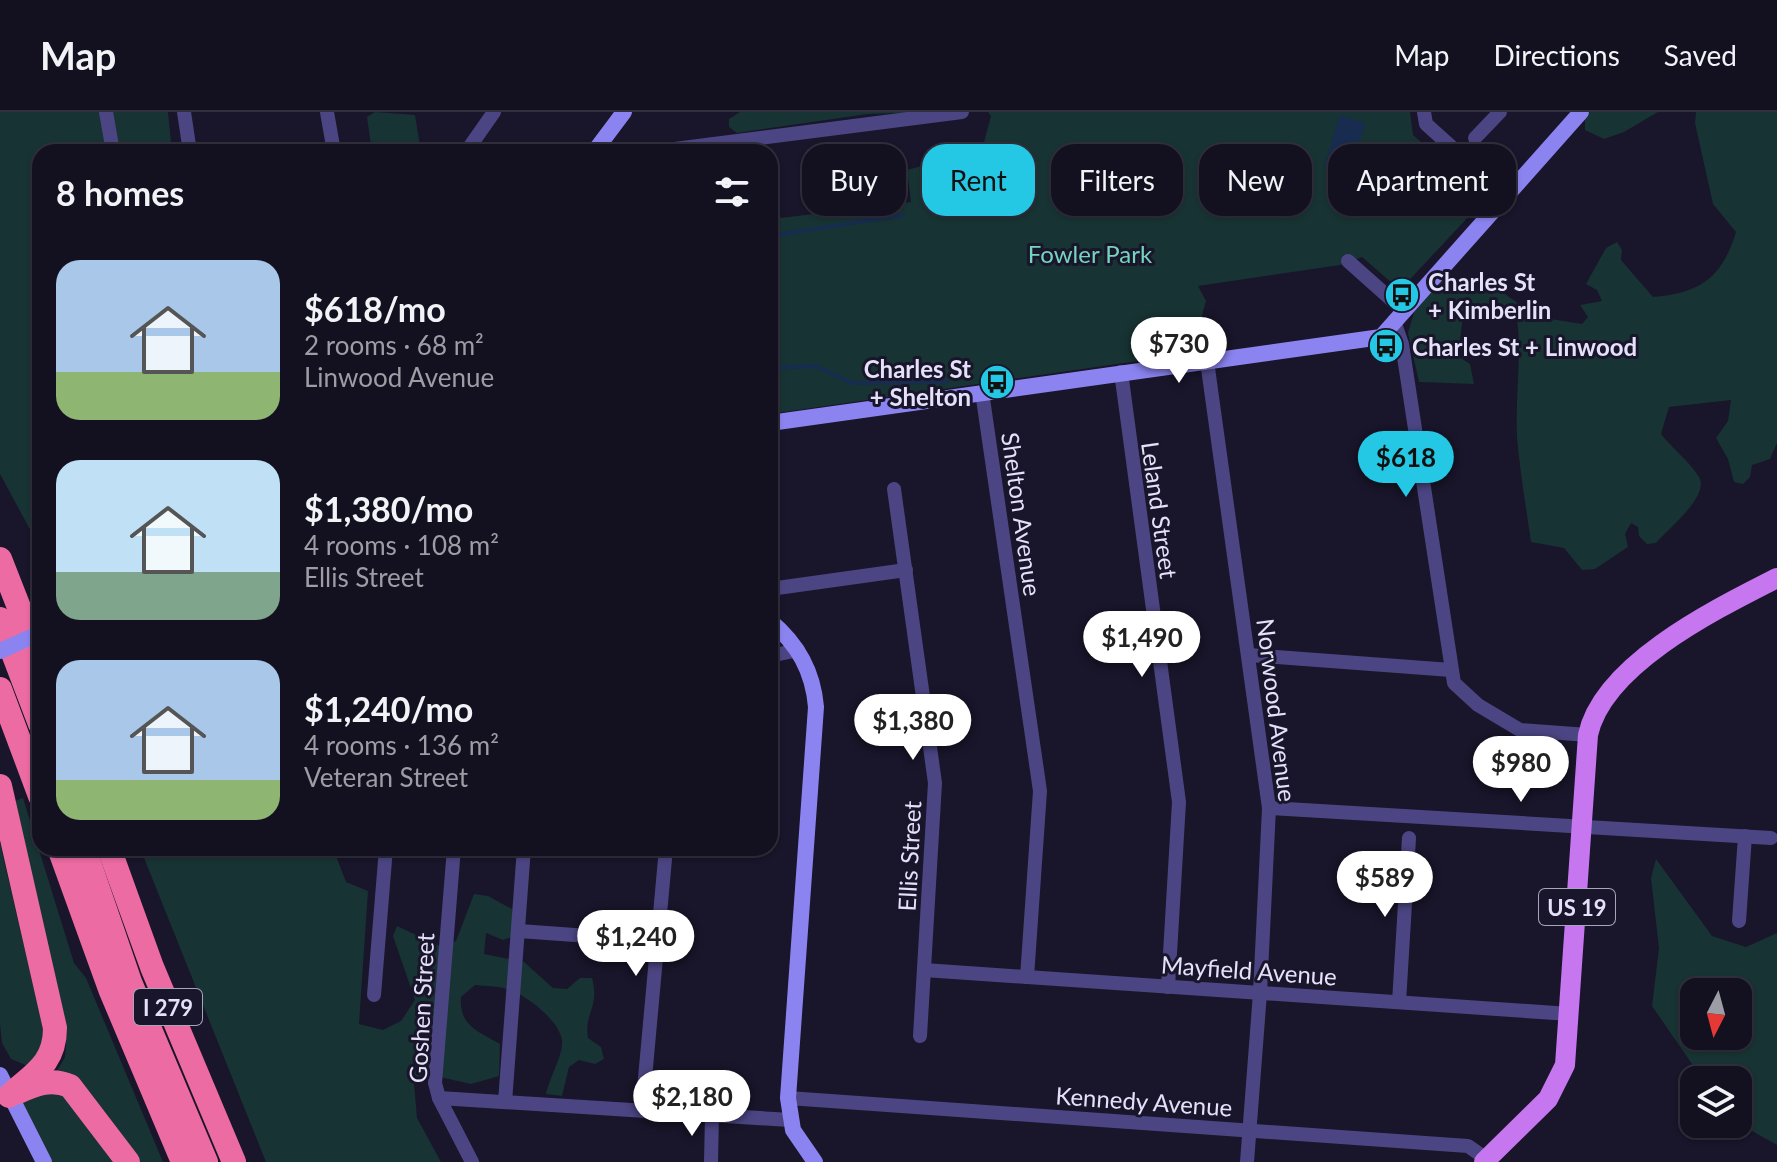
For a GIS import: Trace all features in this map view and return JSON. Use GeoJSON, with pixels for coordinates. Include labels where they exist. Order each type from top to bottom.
{"type":"FeatureCollection","features":[{"type":"Feature","properties":{"kind":"highway"},"geometry":{"type":"LineString","coordinates":[[0,559],[32,641]]}},
{"type":"Feature","properties":{"kind":"highway"},"geometry":{"type":"LineString","coordinates":[[0,619],[32,703]]}},
{"type":"Feature","properties":{"kind":"highway"},"geometry":{"type":"LineString","coordinates":[[0,689],[32,775]]}},
{"type":"Feature","properties":{"kind":"highway"},"geometry":{"type":"LineString","coordinates":[[0,786],[55,1028],[55,1047],[48,1061],[3,1091]]}},
{"type":"Feature","properties":{"kind":"highway","name":"I 279"},"geometry":{"type":"LineString","coordinates":[[62,856],[110,989],[183,1162]]}},
{"type":"Feature","properties":{"kind":"highway"},"geometry":{"type":"LineString","coordinates":[[87,856],[130,982],[206,1162]]}},
{"type":"Feature","properties":{"kind":"highway","name":"I 279"},"geometry":{"type":"LineString","coordinates":[[112,856],[152,967],[234,1162]]}},
{"type":"Feature","properties":{"kind":"highway"},"geometry":{"type":"LineString","coordinates":[[3,1091],[39,1083],[60,1082],[70,1086],[128,1162]]}},
{"type":"Feature","properties":{"kind":"main road","name":"US 19"},"geometry":{"type":"LineString","coordinates":[[1488,1161],[1539,1109],[1555,1088],[1567,1053],[1588,735],[1603,699],[1659,648],[1706,614],[1777,578]]}},
{"type":"Feature","properties":{"kind":"street"},"geometry":{"type":"LineString","coordinates":[[106,112],[112,144]]}},
{"type":"Feature","properties":{"kind":"street"},"geometry":{"type":"LineString","coordinates":[[184,112],[189,144]]}},
{"type":"Feature","properties":{"kind":"street"},"geometry":{"type":"LineString","coordinates":[[327,112],[333,144]]}},
{"type":"Feature","properties":{"kind":"street"},"geometry":{"type":"LineString","coordinates":[[472,144],[494,112]]}},
{"type":"Feature","properties":{"kind":"street"},"geometry":{"type":"LineString","coordinates":[[600,144],[624,112]]}},
{"type":"Feature","properties":{"kind":"street"},"geometry":{"type":"LineString","coordinates":[[713,144],[962,112]]}},
{"type":"Feature","properties":{"kind":"street"},"geometry":{"type":"LineString","coordinates":[[1424,112],[1426,124],[1448,144]]}},
{"type":"Feature","properties":{"kind":"street"},"geometry":{"type":"LineString","coordinates":[[1475,138],[1500,112]]}},
{"type":"Feature","properties":{"kind":"street"},"geometry":{"type":"LineString","coordinates":[[1516,185],[1581,112]]}},
{"type":"Feature","properties":{"kind":"street"},"geometry":{"type":"LineString","coordinates":[[778,422],[1381,337],[1488,216]]}},
{"type":"Feature","properties":{"kind":"street"},"geometry":{"type":"LineString","coordinates":[[1348,261],[1399,316],[1454,683],[1466,696],[1515,728],[1588,735]]}},
{"type":"Feature","properties":{"kind":"street","name":"Norwood Avenue"},"geometry":{"type":"LineString","coordinates":[[1207,361],[1269,808],[1260,993],[1247,1162]]}},
{"type":"Feature","properties":{"kind":"street","name":"Leland Street"},"geometry":{"type":"LineString","coordinates":[[1121,372],[1179,802],[1168,987]]}},
{"type":"Feature","properties":{"kind":"street","name":"Shelton Avenue"},"geometry":{"type":"LineString","coordinates":[[982,392],[1040,791],[1027,977]]}},
{"type":"Feature","properties":{"kind":"street","name":"Ellis Street"},"geometry":{"type":"LineString","coordinates":[[894,489],[935,783],[920,1036]]}},
{"type":"Feature","properties":{"kind":"street"},"geometry":{"type":"LineString","coordinates":[[778,588],[906,570]]}},
{"type":"Feature","properties":{"kind":"street"},"geometry":{"type":"LineString","coordinates":[[778,629],[798,650],[808,667],[815,695],[816,748],[788,1098],[790,1120],[798,1139],[815,1162]]}},
{"type":"Feature","properties":{"kind":"street"},"geometry":{"type":"LineString","coordinates":[[0,651],[32,637]]}},
{"type":"Feature","properties":{"kind":"street"},"geometry":{"type":"LineString","coordinates":[[778,654],[798,650]]}},
{"type":"Feature","properties":{"kind":"street"},"geometry":{"type":"LineString","coordinates":[[1249,655],[1451,670]]}},
{"type":"Feature","properties":{"kind":"street"},"geometry":{"type":"LineString","coordinates":[[1269,808],[1771,838]]}},
{"type":"Feature","properties":{"kind":"street"},"geometry":{"type":"LineString","coordinates":[[1739,921],[1745,836]]}},
{"type":"Feature","properties":{"kind":"street"},"geometry":{"type":"LineString","coordinates":[[1399,1002],[1409,838]]}},
{"type":"Feature","properties":{"kind":"street"},"geometry":{"type":"LineString","coordinates":[[374,995],[385,856]]}},
{"type":"Feature","properties":{"kind":"street","name":"Goshen Street"},"geometry":{"type":"LineString","coordinates":[[453,856],[435,1083],[439,1098],[472,1162]]}},
{"type":"Feature","properties":{"kind":"street"},"geometry":{"type":"LineString","coordinates":[[505,1102],[524,856]]}},
{"type":"Feature","properties":{"kind":"street"},"geometry":{"type":"LineString","coordinates":[[642,1111],[665,856]]}},
{"type":"Feature","properties":{"kind":"street"},"geometry":{"type":"LineString","coordinates":[[519,931],[658,941]]}},
{"type":"Feature","properties":{"kind":"street","name":"Mayfield Avenue"},"geometry":{"type":"LineString","coordinates":[[924,970],[1570,1014]]}},
{"type":"Feature","properties":{"kind":"street"},"geometry":{"type":"LineString","coordinates":[[3,1091],[44,1162]]}},
{"type":"Feature","properties":{"kind":"street"},"geometry":{"type":"LineString","coordinates":[[439,1098],[790,1120]]}},
{"type":"Feature","properties":{"kind":"street","name":"Kennedy Avenue"},"geometry":{"type":"LineString","coordinates":[[788,1098],[1468,1146],[1488,1161]]}},
{"type":"Feature","properties":{"kind":"street"},"geometry":{"type":"LineString","coordinates":[[711,1162],[712,1115]]}},
{"type":"Feature","properties":{"kind":"green space"},"geometry":{"type":"Polygon","coordinates":[[[0,112],[168,112],[171,144],[32,144],[32,533],[0,474],[0,112]]]}},
{"type":"Feature","properties":{"kind":"green space"},"geometry":{"type":"Polygon","coordinates":[[[375,112],[415,115],[420,144],[371,144],[367,117],[375,112]]]}},
{"type":"Feature","properties":{"kind":"green space"},"geometry":{"type":"Polygon","coordinates":[[[740,112],[936,112],[868,114],[737,133],[729,127],[729,119],[740,112]]]}},
{"type":"Feature","properties":{"kind":"green space","name":"Fowler Park"},"geometry":{"type":"Polygon","coordinates":[[[988,112],[1410,112],[1413,135],[1423,144],[1328,144],[1328,216],[1469,216],[1400,290],[1362,257],[1340,265],[1198,286],[1206,301],[1202,315],[1208,351],[778,413],[778,213],[781,218],[906,216],[906,203],[911,202],[907,170],[922,166],[922,216],[1035,216],[1035,144],[984,144],[991,116],[988,112]]]}},
{"type":"Feature","properties":{"kind":"green space"},"geometry":{"type":"Polygon","coordinates":[[[1590,112],[1658,112],[1624,132],[1604,139],[1585,130],[1585,117],[1590,112]]]}},
{"type":"Feature","properties":{"kind":"green space"},"geometry":{"type":"Polygon","coordinates":[[[1696,112],[1777,112],[1777,443],[1770,459],[1752,465],[1750,477],[1743,484],[1734,482],[1728,459],[1716,438],[1728,421],[1731,400],[1669,407],[1661,434],[1699,477],[1699,493],[1686,512],[1656,543],[1647,544],[1639,536],[1638,527],[1631,523],[1625,534],[1628,547],[1595,569],[1582,570],[1564,548],[1531,542],[1517,437],[1517,319],[1463,316],[1458,356],[1470,364],[1474,384],[1419,382],[1408,333],[1415,309],[1440,281],[1483,274],[1488,291],[1502,292],[1538,317],[1582,324],[1588,317],[1580,305],[1602,301],[1597,290],[1586,284],[1606,248],[1617,242],[1622,250],[1621,260],[1653,297],[1684,292],[1707,280],[1724,261],[1736,232],[1713,204],[1695,123],[1696,112]]]}},
{"type":"Feature","properties":{"kind":"green space"},"geometry":{"type":"Polygon","coordinates":[[[23,798],[32,827],[32,856],[41,856],[74,963],[86,978],[163,1162],[138,1162],[57,1071],[65,1057],[66,1044],[12,802],[23,798]]]}},
{"type":"Feature","properties":{"kind":"green space"},"geometry":{"type":"Polygon","coordinates":[[[0,843],[44,1033],[46,1050],[28,1066],[11,1059],[2,1043],[0,843]]]}},
{"type":"Feature","properties":{"kind":"green space"},"geometry":{"type":"Polygon","coordinates":[[[143,856],[336,856],[346,882],[368,891],[359,1024],[383,1030],[401,1021],[415,1000],[393,936],[397,926],[442,947],[456,941],[474,894],[488,896],[512,909],[515,928],[511,937],[503,940],[486,933],[484,954],[524,962],[553,988],[567,989],[580,978],[592,978],[594,996],[588,1038],[601,1047],[604,1059],[595,1064],[579,1060],[569,1067],[562,1096],[546,1094],[562,1045],[555,1024],[532,1002],[514,992],[500,987],[475,985],[461,997],[463,1015],[477,1031],[500,1044],[499,1076],[471,1084],[431,1075],[414,1083],[417,1118],[441,1162],[266,1162],[143,856]]]}},
{"type":"Feature","properties":{"kind":"green space"},"geometry":{"type":"Polygon","coordinates":[[[1656,859],[1712,936],[1746,947],[1777,933],[1777,1145],[1752,1131],[1752,1066],[1693,1066],[1682,1050],[1752,1050],[1752,978],[1680,978],[1680,1047],[1652,1006],[1659,948],[1651,878],[1656,859]]]}},
{"type":"Feature","properties":{"kind":"green space"},"geometry":{"type":"Polygon","coordinates":[[[60,1082],[128,1162],[44,1162],[9,1096],[60,1082]]]}},
{"type":"Feature","properties":{"kind":"water"},"geometry":{"type":"Polygon","coordinates":[[[1340,115],[1365,123],[1359,144],[1331,144],[1340,115]]]}},
{"type":"Feature","properties":{"kind":"waterway"},"geometry":{"type":"LineString","coordinates":[[778,235],[897,216]]}},
{"type":"Feature","properties":{"kind":"waterway"},"geometry":{"type":"LineString","coordinates":[[778,368],[815,366],[852,383],[947,382]]}},
{"type":"Feature","properties":{"kind":"place","name":"Charles St + Kimberlin"},"geometry":{"type":"Point","coordinates":[1402,295]}},
{"type":"Feature","properties":{"kind":"place","name":"Charles St + Linwood"},"geometry":{"type":"Point","coordinates":[1386,346]}},
{"type":"Feature","properties":{"kind":"place","name":"Charles St + Shelton"},"geometry":{"type":"Point","coordinates":[997,382]}}]}
